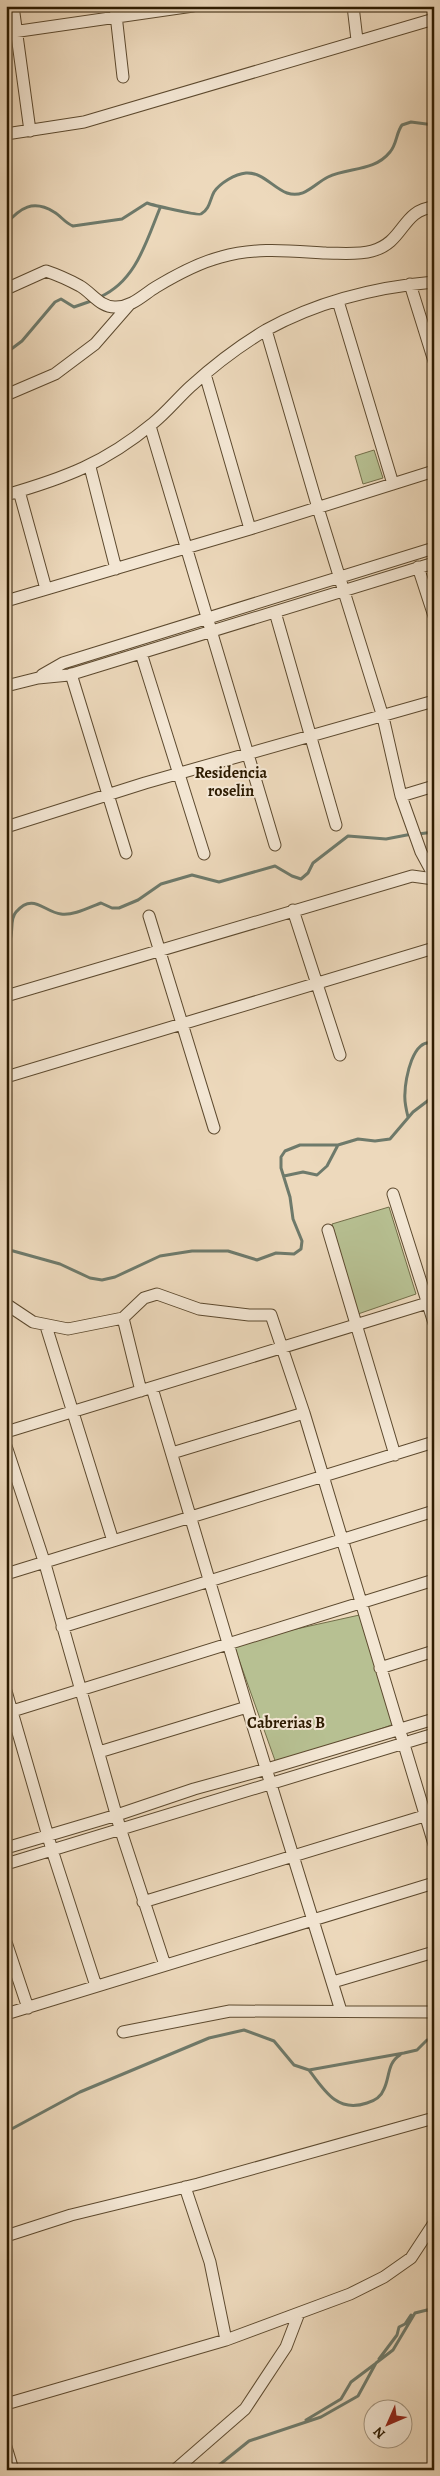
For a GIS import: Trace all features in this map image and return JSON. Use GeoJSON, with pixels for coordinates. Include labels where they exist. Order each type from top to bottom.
{"type":"FeatureCollection","features":[{"type":"Feature","properties":{"kind":"street"},"geometry":{"type":"LineString","coordinates":[[13,6],[11,32],[30,131]]}},
{"type":"Feature","properties":{"kind":"street"},"geometry":{"type":"LineString","coordinates":[[11,32],[116,12],[193,6]]}},
{"type":"Feature","properties":{"kind":"street"},"geometry":{"type":"LineString","coordinates":[[353,6],[357,40]]}},
{"type":"Feature","properties":{"kind":"street"},"geometry":{"type":"LineString","coordinates":[[116,12],[123,77]]}},
{"type":"Feature","properties":{"kind":"street"},"geometry":{"type":"LineString","coordinates":[[6,134],[84,122],[357,40],[434,19]]}},
{"type":"Feature","properties":{"kind":"street"},"geometry":{"type":"LineString","coordinates":[[6,395],[55,374],[95,344],[129,304],[154,288],[207,261],[237,253],[276,250],[355,254],[379,249],[395,239],[416,212],[434,207]]}},
{"type":"Feature","properties":{"kind":"street"},"geometry":{"type":"LineString","coordinates":[[6,289],[46,272],[60,276],[83,288],[113,308],[129,304]]}},
{"type":"Feature","properties":{"kind":"street"},"geometry":{"type":"LineString","coordinates":[[6,495],[90,467],[150,426],[205,374],[266,330],[338,301],[362,294],[410,284],[434,282]]}},
{"type":"Feature","properties":{"kind":"street"},"geometry":{"type":"LineString","coordinates":[[410,284],[434,362]]}},
{"type":"Feature","properties":{"kind":"street"},"geometry":{"type":"LineString","coordinates":[[338,301],[393,484]]}},
{"type":"Feature","properties":{"kind":"street"},"geometry":{"type":"LineString","coordinates":[[266,330],[318,508],[383,716],[401,796],[421,852],[434,878]]}},
{"type":"Feature","properties":{"kind":"street"},"geometry":{"type":"LineString","coordinates":[[205,374],[250,529]]}},
{"type":"Feature","properties":{"kind":"street"},"geometry":{"type":"LineString","coordinates":[[150,426],[188,548],[275,845]]}},
{"type":"Feature","properties":{"kind":"street"},"geometry":{"type":"LineString","coordinates":[[90,467],[116,569]]}},
{"type":"Feature","properties":{"kind":"street"},"geometry":{"type":"LineString","coordinates":[[6,601],[188,548],[434,471]]}},
{"type":"Feature","properties":{"kind":"street"},"geometry":{"type":"LineString","coordinates":[[19,491],[46,589]]}},
{"type":"Feature","properties":{"kind":"street"},"geometry":{"type":"LineString","coordinates":[[38,678],[63,663],[434,548]]}},
{"type":"Feature","properties":{"kind":"street"},"geometry":{"type":"LineString","coordinates":[[6,686],[38,678],[71,674],[434,563]]}},
{"type":"Feature","properties":{"kind":"street"},"geometry":{"type":"LineString","coordinates":[[418,567],[434,616]]}},
{"type":"Feature","properties":{"kind":"street"},"geometry":{"type":"LineString","coordinates":[[275,612],[336,825]]}},
{"type":"Feature","properties":{"kind":"street"},"geometry":{"type":"LineString","coordinates":[[141,653],[204,854]]}},
{"type":"Feature","properties":{"kind":"street"},"geometry":{"type":"LineString","coordinates":[[71,674],[126,853]]}},
{"type":"Feature","properties":{"kind":"street"},"geometry":{"type":"LineString","coordinates":[[6,827],[179,773],[434,701]]}},
{"type":"Feature","properties":{"kind":"street"},"geometry":{"type":"LineString","coordinates":[[401,796],[434,786]]}},
{"type":"Feature","properties":{"kind":"street"},"geometry":{"type":"LineString","coordinates":[[6,996],[412,876],[434,878]]}},
{"type":"Feature","properties":{"kind":"street"},"geometry":{"type":"LineString","coordinates":[[293,910],[340,1056]]}},
{"type":"Feature","properties":{"kind":"street"},"geometry":{"type":"LineString","coordinates":[[149,916],[214,1128]]}},
{"type":"Feature","properties":{"kind":"street"},"geometry":{"type":"LineString","coordinates":[[6,1077],[434,948]]}},
{"type":"Feature","properties":{"kind":"street"},"geometry":{"type":"LineString","coordinates":[[393,1194],[431,1302],[434,1323]]}},
{"type":"Feature","properties":{"kind":"street"},"geometry":{"type":"LineString","coordinates":[[328,1230],[395,1454]]}},
{"type":"Feature","properties":{"kind":"street"},"geometry":{"type":"LineString","coordinates":[[6,1304],[33,1322],[46,1326],[78,1329],[123,1318],[144,1298],[151,1294],[164,1295],[199,1309],[249,1315],[271,1315],[304,1413],[340,1539],[403,1743],[430,1814],[434,1844]]}},
{"type":"Feature","properties":{"kind":"street"},"geometry":{"type":"LineString","coordinates":[[6,1432],[431,1302]]}},
{"type":"Feature","properties":{"kind":"street"},"geometry":{"type":"LineString","coordinates":[[123,1318],[146,1389],[172,1453],[192,1516],[208,1580],[341,2011]]}},
{"type":"Feature","properties":{"kind":"street"},"geometry":{"type":"LineString","coordinates":[[46,1326],[113,1542]]}},
{"type":"Feature","properties":{"kind":"street"},"geometry":{"type":"LineString","coordinates":[[172,1453],[304,1413]]}},
{"type":"Feature","properties":{"kind":"street"},"geometry":{"type":"LineString","coordinates":[[6,1574],[45,1564],[192,1516],[434,1442]]}},
{"type":"Feature","properties":{"kind":"street"},"geometry":{"type":"LineString","coordinates":[[6,1446],[45,1564],[120,1828],[164,1965]]}},
{"type":"Feature","properties":{"kind":"street"},"geometry":{"type":"LineString","coordinates":[[62,1627],[434,1511]]}},
{"type":"Feature","properties":{"kind":"street"},"geometry":{"type":"LineString","coordinates":[[9,1712],[434,1580]]}},
{"type":"Feature","properties":{"kind":"street"},"geometry":{"type":"LineString","coordinates":[[380,1668],[434,1651]]}},
{"type":"Feature","properties":{"kind":"street"},"geometry":{"type":"LineString","coordinates":[[6,1691],[9,1712],[96,1986]]}},
{"type":"Feature","properties":{"kind":"street"},"geometry":{"type":"LineString","coordinates":[[99,1752],[247,1707]]}},
{"type":"Feature","properties":{"kind":"street"},"geometry":{"type":"LineString","coordinates":[[6,1848],[117,1815],[194,1789],[434,1719]]}},
{"type":"Feature","properties":{"kind":"street"},"geometry":{"type":"LineString","coordinates":[[6,1864],[434,1734]]}},
{"type":"Feature","properties":{"kind":"street"},"geometry":{"type":"LineString","coordinates":[[143,1902],[430,1814]]}},
{"type":"Feature","properties":{"kind":"street"},"geometry":{"type":"LineString","coordinates":[[6,2014],[434,1883]]}},
{"type":"Feature","properties":{"kind":"street"},"geometry":{"type":"LineString","coordinates":[[6,1942],[28,2008]]}},
{"type":"Feature","properties":{"kind":"street"},"geometry":{"type":"LineString","coordinates":[[332,1982],[434,1952]]}},
{"type":"Feature","properties":{"kind":"street"},"geometry":{"type":"LineString","coordinates":[[122,2032],[230,2011],[434,2012]]}},
{"type":"Feature","properties":{"kind":"street"},"geometry":{"type":"LineString","coordinates":[[6,2236],[71,2215],[185,2187],[434,2118]]}},
{"type":"Feature","properties":{"kind":"street"},"geometry":{"type":"LineString","coordinates":[[185,2187],[210,2262],[226,2340]]}},
{"type":"Feature","properties":{"kind":"street"},"geometry":{"type":"LineString","coordinates":[[6,2404],[226,2340],[350,2294],[384,2277],[411,2258],[434,2223]]}},
{"type":"Feature","properties":{"kind":"street"},"geometry":{"type":"LineString","coordinates":[[176,2470],[245,2409],[286,2347],[299,2313]]}},
{"type":"Feature","properties":{"kind":"street"},"geometry":{"type":"LineString","coordinates":[[6,2447],[14,2470]]}},
{"type":"Feature","properties":{"kind":"green space"},"geometry":{"type":"Polygon","coordinates":[[[374,450],[383,478],[363,484],[355,456],[374,450]]]}},
{"type":"Feature","properties":{"kind":"green space"},"geometry":{"type":"Polygon","coordinates":[[[389,1207],[416,1294],[358,1314],[332,1224],[389,1207]]]}},
{"type":"Feature","properties":{"kind":"green space"},"geometry":{"type":"Polygon","coordinates":[[[364,1614],[397,1723],[277,1766],[233,1643],[364,1614]]]}},
{"type":"Feature","properties":{"kind":"waterway"},"geometry":{"type":"LineString","coordinates":[[6,224],[16,214],[27,207],[33,206],[46,208],[73,226],[122,219],[147,203],[201,214],[220,185],[233,177],[246,173],[258,175],[287,193],[299,194],[309,190],[328,177],[369,166],[384,158],[392,149],[402,125],[411,122],[434,125]]}},
{"type":"Feature","properties":{"kind":"waterway"},"geometry":{"type":"LineString","coordinates":[[100,297],[123,281],[131,271],[144,247],[160,208]]}},
{"type":"Feature","properties":{"kind":"waterway"},"geometry":{"type":"LineString","coordinates":[[6,353],[22,341],[55,302],[61,299],[74,307],[94,300]]}},
{"type":"Feature","properties":{"kind":"waterway"},"geometry":{"type":"LineString","coordinates":[[418,834],[434,832]]}},
{"type":"Feature","properties":{"kind":"waterway"},"geometry":{"type":"LineString","coordinates":[[6,947],[11,938],[12,920],[16,912],[22,906],[28,904],[33,903],[61,914],[71,914],[101,903],[112,908],[119,908],[138,900],[161,884],[192,875],[219,882],[275,866],[301,879],[308,873],[313,863],[348,836],[386,839],[412,834]]}},
{"type":"Feature","properties":{"kind":"waterway"},"geometry":{"type":"LineString","coordinates":[[408,1117],[405,1096],[412,1060],[421,1046],[427,1043],[434,1044]]}},
{"type":"Feature","properties":{"kind":"waterway"},"geometry":{"type":"LineString","coordinates":[[6,1249],[60,1264],[90,1278],[102,1280],[115,1277],[160,1256],[192,1251],[228,1251],[257,1260],[276,1253],[294,1254],[301,1249],[302,1241],[293,1219],[290,1197],[281,1168],[281,1157],[285,1151],[300,1145],[338,1145],[358,1139],[375,1141],[390,1139],[413,1112],[434,1096]]}},
{"type":"Feature","properties":{"kind":"waterway"},"geometry":{"type":"LineString","coordinates":[[284,1176],[303,1172],[317,1175],[327,1166],[338,1145]]}},
{"type":"Feature","properties":{"kind":"waterway"},"geometry":{"type":"LineString","coordinates":[[6,2132],[80,2092],[209,2038],[244,2030],[274,2041],[294,2065],[309,2070],[417,2050],[427,2040],[434,2040]]}},
{"type":"Feature","properties":{"kind":"waterway"},"geometry":{"type":"LineString","coordinates":[[309,2070],[333,2098],[340,2103],[357,2105],[372,2101],[383,2092],[391,2066],[400,2055]]}},
{"type":"Feature","properties":{"kind":"waterway"},"geometry":{"type":"LineString","coordinates":[[427,2310],[434,2308]]}},
{"type":"Feature","properties":{"kind":"waterway"},"geometry":{"type":"LineString","coordinates":[[213,2470],[249,2441],[321,2417],[358,2396],[376,2363],[393,2350],[415,2313],[427,2310],[434,2314]]}},
{"type":"Feature","properties":{"kind":"waterway"},"geometry":{"type":"LineString","coordinates":[[379,2359],[397,2335],[399,2327],[405,2324],[411,2315]]}},
{"type":"Feature","properties":{"kind":"waterway"},"geometry":{"type":"LineString","coordinates":[[306,2420],[341,2399],[351,2382],[375,2364]]}},
{"type":"Feature","properties":{"kind":"district","name":"Residencia roselin"},"geometry":{"type":"Point","coordinates":[231,781]}},
{"type":"Feature","properties":{"kind":"district","name":"Cabrerias B"},"geometry":{"type":"Point","coordinates":[286,1722]}}]}
